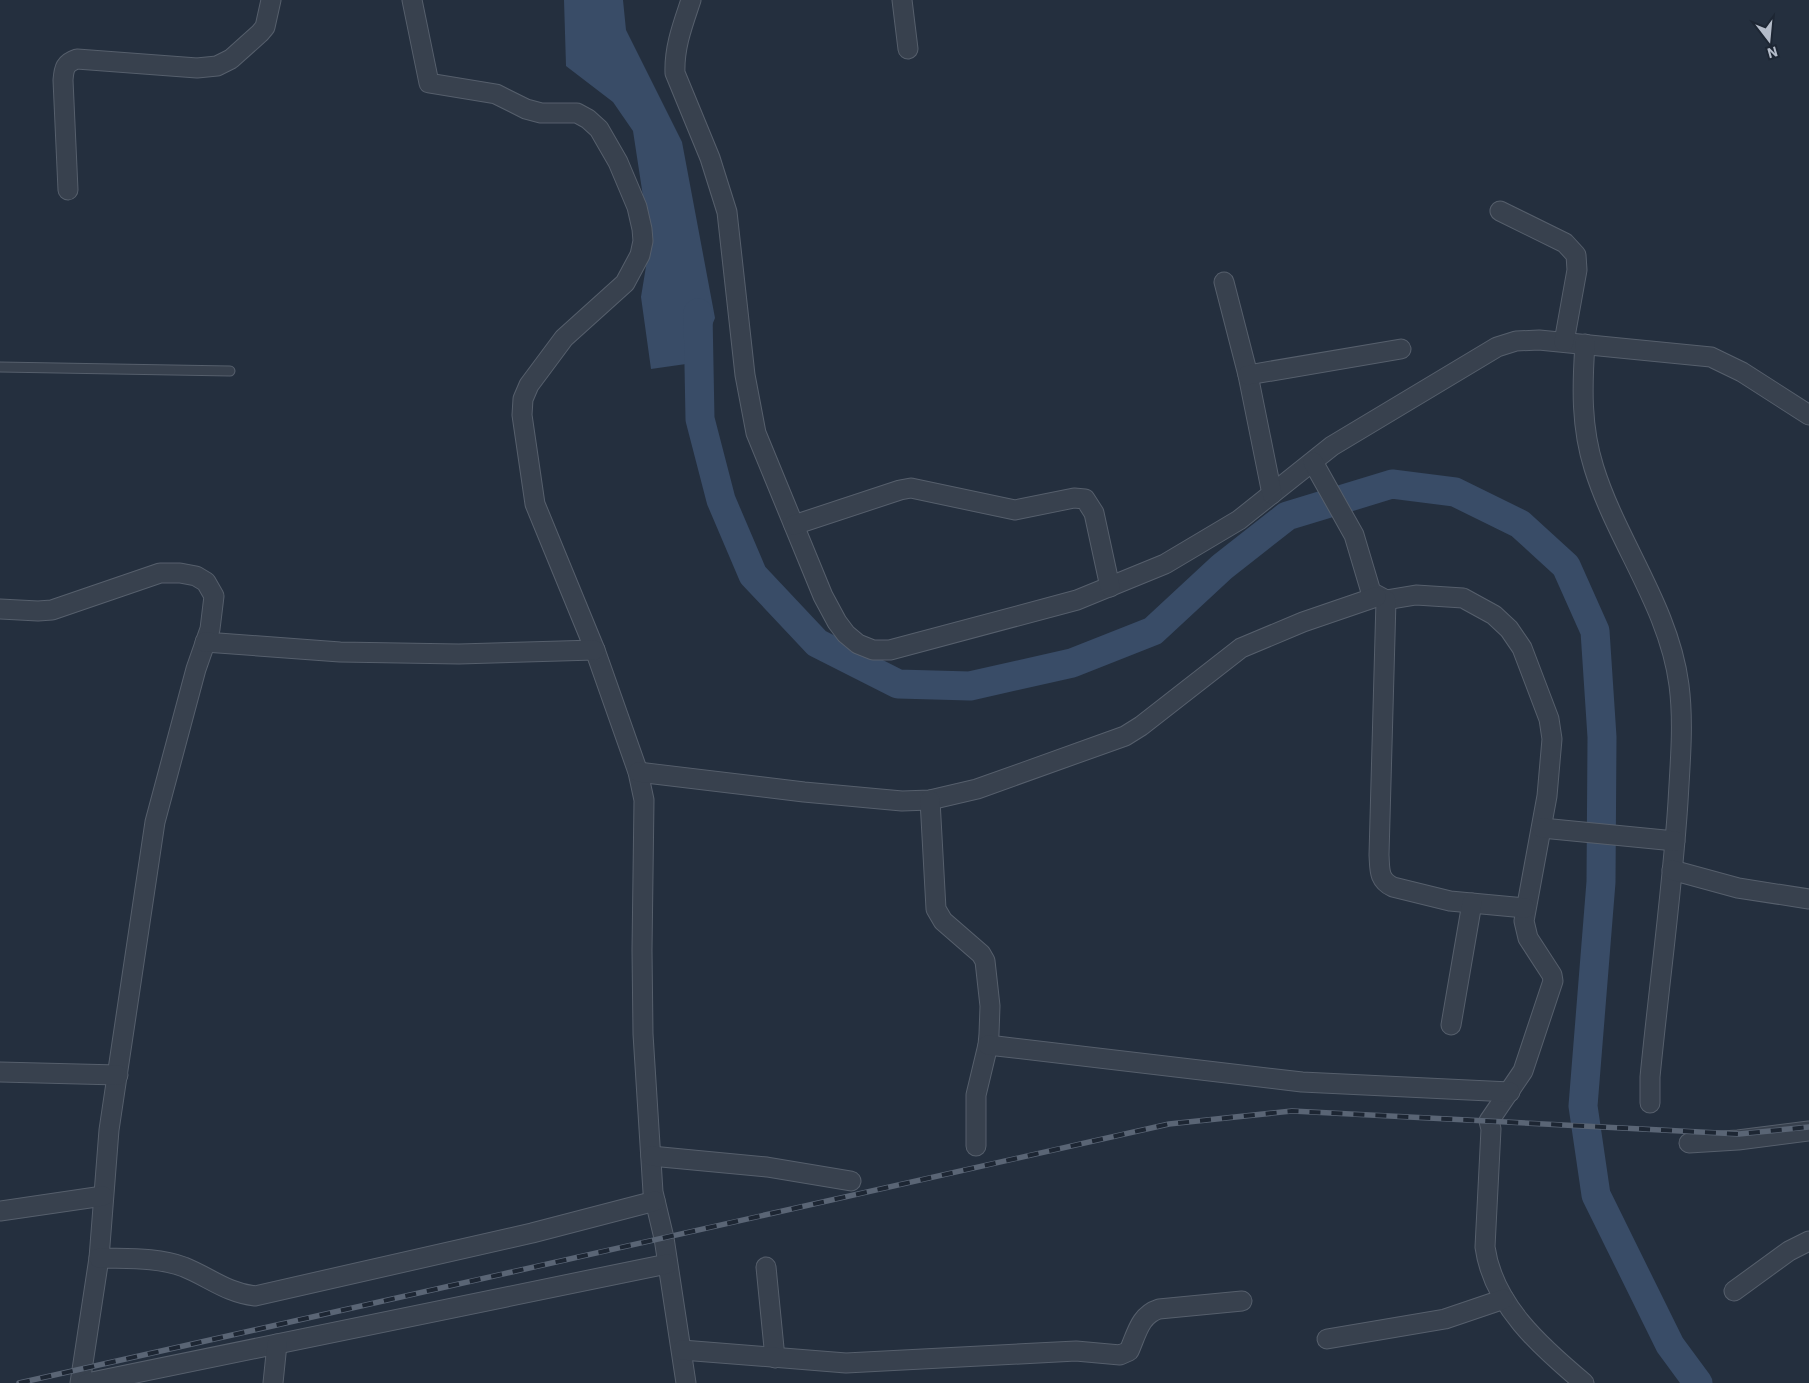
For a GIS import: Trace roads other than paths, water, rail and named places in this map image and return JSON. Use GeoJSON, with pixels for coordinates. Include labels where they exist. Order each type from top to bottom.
{"type":"FeatureCollection","features":[{"type":"Feature","properties":{"kind":"street"},"geometry":{"type":"LineString","coordinates":[[68,190],[63,80],[64,67],[69,62],[77,59],[197,68],[217,66],[231,59],[260,34],[265,27],[271,0]]}},
{"type":"Feature","properties":{"kind":"street"},"geometry":{"type":"LineString","coordinates":[[412,0],[429,83],[496,94],[526,109],[541,112],[577,112],[598,129],[618,162],[638,207],[643,241],[634,268],[625,283],[564,338],[529,385],[523,399],[522,415],[535,504],[595,650],[638,772],[644,800],[642,959],[651,1156],[655,1201],[682,1350],[686,1383]]}},
{"type":"Feature","properties":{"kind":"street"},"geometry":{"type":"LineString","coordinates":[[691,0],[679,36],[675,59],[675,73],[710,158],[727,212],[745,375],[756,433],[823,596],[837,622],[846,634],[858,644],[873,650],[890,650],[1077,600],[1165,564],[1239,520],[1332,446],[1497,347],[1516,341],[1564,342],[1711,357],[1742,372],[1809,414]]}},
{"type":"Feature","properties":{"kind":"street"},"geometry":{"type":"LineString","coordinates":[[902,0],[908,49]]}},
{"type":"Feature","properties":{"kind":"street"},"geometry":{"type":"LineString","coordinates":[[1500,211],[1564,243],[1576,254],[1577,270],[1564,342]]}},
{"type":"Feature","properties":{"kind":"street"},"geometry":{"type":"LineString","coordinates":[[1224,282],[1248,375],[1272,494]]}},
{"type":"Feature","properties":{"kind":"street"},"geometry":{"type":"LineString","coordinates":[[1585,344],[1583,416],[1594,469],[1663,625],[1673,652],[1679,685],[1681,751],[1675,841],[1650,1077],[1650,1103]]}},
{"type":"Feature","properties":{"kind":"street"},"geometry":{"type":"LineString","coordinates":[[1248,375],[1401,349]]}},
{"type":"Feature","properties":{"kind":"street"},"geometry":{"type":"LineString","coordinates":[[1312,462],[1354,535],[1370,592],[1381,598]]}},
{"type":"Feature","properties":{"kind":"street"},"geometry":{"type":"LineString","coordinates":[[794,525],[911,488],[1015,510],[1074,498],[1085,499],[1094,513],[1110,588]]}},
{"type":"Feature","properties":{"kind":"street"},"geometry":{"type":"LineString","coordinates":[[0,608],[38,611],[52,610],[152,575],[180,573],[196,576],[206,582],[212,590],[213,610],[156,822],[109,1130],[99,1258],[80,1383]]}},
{"type":"Feature","properties":{"kind":"street"},"geometry":{"type":"LineString","coordinates":[[638,772],[804,792],[902,801],[930,800],[977,789],[1125,736],[1141,726],[1241,648],[1303,622],[1381,598],[1416,595],[1463,598],[1494,615],[1513,635],[1522,648],[1549,719],[1552,756],[1533,882],[1525,908],[1524,922],[1528,938],[1552,974],[1553,981],[1523,1071],[1489,1121],[1491,1129],[1485,1247],[1488,1266],[1504,1299],[1524,1326],[1584,1383]]}},
{"type":"Feature","properties":{"kind":"street"},"geometry":{"type":"LineString","coordinates":[[1381,598],[1379,854],[1381,876],[1384,883],[1450,901],[1525,908]]}},
{"type":"Feature","properties":{"kind":"street"},"geometry":{"type":"LineString","coordinates":[[205,642],[340,652],[449,654],[595,650]]}},
{"type":"Feature","properties":{"kind":"street"},"geometry":{"type":"LineString","coordinates":[[930,800],[936,909],[943,921],[981,954],[985,961],[990,1006],[988,1045],[976,1095],[976,1146]]}},
{"type":"Feature","properties":{"kind":"street"},"geometry":{"type":"LineString","coordinates":[[1542,828],[1641,836],[1675,841]]}},
{"type":"Feature","properties":{"kind":"street"},"geometry":{"type":"LineString","coordinates":[[1672,870],[1738,888],[1809,899]]}},
{"type":"Feature","properties":{"kind":"street"},"geometry":{"type":"LineString","coordinates":[[1452,1025],[1472,903]]}},
{"type":"Feature","properties":{"kind":"street"},"geometry":{"type":"LineString","coordinates":[[988,1045],[1302,1082],[1510,1092]]}},
{"type":"Feature","properties":{"kind":"street"},"geometry":{"type":"LineString","coordinates":[[0,1072],[118,1075]]}},
{"type":"Feature","properties":{"kind":"street"},"geometry":{"type":"LineString","coordinates":[[1689,1143],[1738,1140],[1809,1130]]}},
{"type":"Feature","properties":{"kind":"street"},"geometry":{"type":"LineString","coordinates":[[651,1156],[767,1167],[851,1181]]}},
{"type":"Feature","properties":{"kind":"street"},"geometry":{"type":"LineString","coordinates":[[0,1211],[103,1196]]}},
{"type":"Feature","properties":{"kind":"street"},"geometry":{"type":"LineString","coordinates":[[99,1258],[165,1262],[185,1268],[232,1292],[255,1296],[532,1233],[655,1201]]}},
{"type":"Feature","properties":{"kind":"street"},"geometry":{"type":"LineString","coordinates":[[1734,1291],[1789,1251],[1809,1241]]}},
{"type":"Feature","properties":{"kind":"street"},"geometry":{"type":"LineString","coordinates":[[87,1383],[667,1264]]}},
{"type":"Feature","properties":{"kind":"street"},"geometry":{"type":"LineString","coordinates":[[766,1267],[775,1358]]}},
{"type":"Feature","properties":{"kind":"street"},"geometry":{"type":"LineString","coordinates":[[1327,1339],[1445,1319],[1504,1299]]}},
{"type":"Feature","properties":{"kind":"street"},"geometry":{"type":"LineString","coordinates":[[682,1350],[846,1363],[1076,1351],[1120,1355],[1129,1350],[1142,1320],[1150,1312],[1159,1309],[1242,1301]]}},
{"type":"Feature","properties":{"kind":"street"},"geometry":{"type":"LineString","coordinates":[[273,1383],[277,1344]]}},
{"type":"Feature","properties":{"kind":"lane"},"geometry":{"type":"LineString","coordinates":[[0,367],[230,371]]}},
{"type":"Feature","properties":{"kind":"water"},"geometry":{"type":"Polygon","coordinates":[[[564,0],[623,0],[626,30],[682,142],[715,318],[701,352],[686,364],[651,369],[641,297],[650,242],[633,131],[613,102],[566,66],[564,0]]]}},
{"type":"Feature","properties":{"kind":"waterway"},"geometry":{"type":"LineString","coordinates":[[698,313],[700,419],[721,500],[753,575],[817,643],[898,684],[970,686],[1072,663],[1153,631],[1222,567],[1287,516],[1392,484],[1455,492],[1520,524],[1566,566],[1595,631],[1602,737],[1601,882],[1583,1106],[1596,1195],[1670,1345],[1698,1383]]}},
{"type":"Feature","properties":{"kind":"railway"},"geometry":{"type":"LineString","coordinates":[[19,1383],[1169,1124],[1292,1111],[1739,1134],[1809,1127]]}}]}
